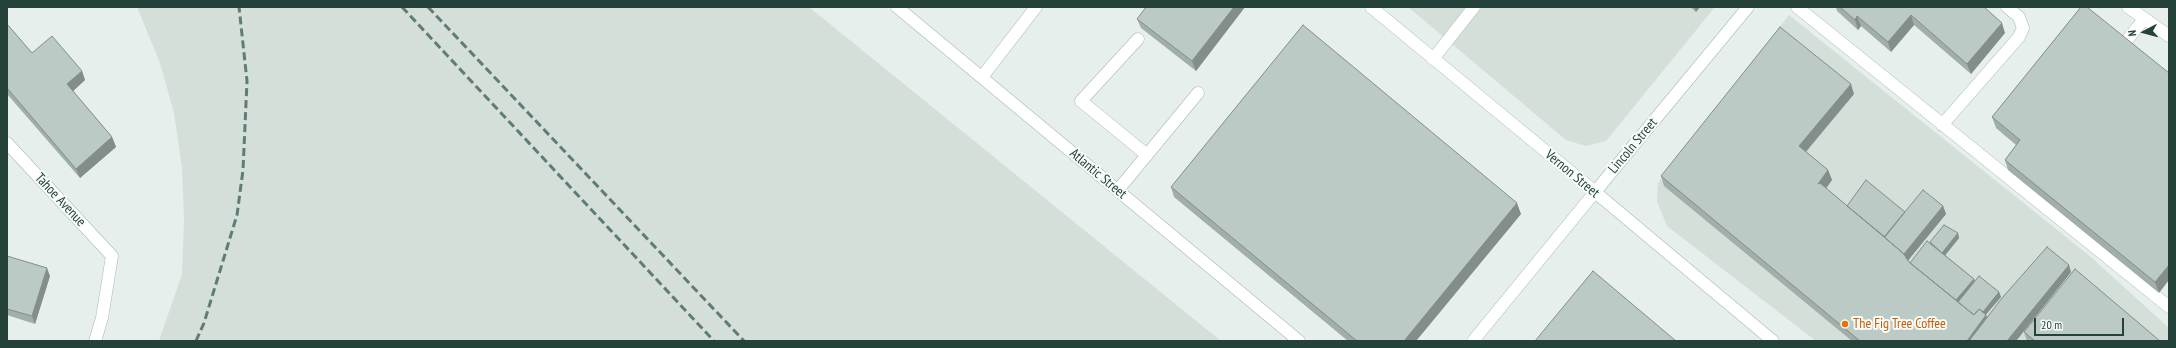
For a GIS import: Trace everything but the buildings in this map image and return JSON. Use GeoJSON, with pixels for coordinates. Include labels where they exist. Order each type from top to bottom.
{"type":"FeatureCollection","features":[{"type":"Feature","properties":{"kind":"street","name":"Atlantic Street"},"geometry":{"type":"LineString","coordinates":[[897,7],[911,11],[982,77],[1299,341]]}},
{"type":"Feature","properties":{"kind":"street"},"geometry":{"type":"LineString","coordinates":[[982,77],[1036,7]]}},
{"type":"Feature","properties":{"kind":"street","name":"Vernon Street"},"geometry":{"type":"LineString","coordinates":[[1371,7],[1773,341]]}},
{"type":"Feature","properties":{"kind":"street"},"geometry":{"type":"LineString","coordinates":[[1433,58],[1474,7]]}},
{"type":"Feature","properties":{"kind":"street","name":"Lincoln Street"},"geometry":{"type":"LineString","coordinates":[[1473,341],[1748,7]]}},
{"type":"Feature","properties":{"kind":"street"},"geometry":{"type":"LineString","coordinates":[[1797,7],[2169,307]]}},
{"type":"Feature","properties":{"kind":"street"},"geometry":{"type":"LineString","coordinates":[[1942,125],[2019,37],[2023,28],[2020,17],[2007,7]]}},
{"type":"Feature","properties":{"kind":"street"},"geometry":{"type":"LineString","coordinates":[[2128,7],[2169,36]]}},
{"type":"Feature","properties":{"kind":"street"},"geometry":{"type":"LineString","coordinates":[[2124,44],[2144,19]]}},
{"type":"Feature","properties":{"kind":"street"},"geometry":{"type":"LineString","coordinates":[[1138,39],[1082,101],[1147,155]]}},
{"type":"Feature","properties":{"kind":"street"},"geometry":{"type":"LineString","coordinates":[[1118,190],[1198,94]]}},
{"type":"Feature","properties":{"kind":"street","name":"Tahoe Avenue"},"geometry":{"type":"LineString","coordinates":[[7,143],[112,256],[102,318],[95,341]]}},
{"type":"Feature","properties":{"kind":"shaded area"},"geometry":{"type":"Polygon","coordinates":[[[137,7],[809,7],[1221,341],[159,341],[182,274],[184,220],[182,168],[174,113],[160,63],[137,7]]]}},
{"type":"Feature","properties":{"kind":"shaded area"},"geometry":{"type":"Polygon","coordinates":[[[1408,7],[1715,7],[1606,141],[1586,146],[1566,140],[1408,7]]]}},
{"type":"Feature","properties":{"kind":"shaded area"},"geometry":{"type":"Polygon","coordinates":[[[1789,15],[2091,257],[2169,328],[2169,341],[1816,341],[1667,226],[1657,201],[1658,183],[1789,15]]]}},
{"type":"Feature","properties":{"kind":"railway"},"geometry":{"type":"LineString","coordinates":[[196,341],[204,323],[237,215],[243,170],[247,81],[239,7]]}},
{"type":"Feature","properties":{"kind":"railway"},"geometry":{"type":"LineString","coordinates":[[402,7],[714,341]]}},
{"type":"Feature","properties":{"kind":"railway"},"geometry":{"type":"LineString","coordinates":[[428,7],[744,341]]}},
{"type":"Feature","properties":{"kind":"place","name":"The Fig Tree Coffee"},"geometry":{"type":"Point","coordinates":[1845,324]}}]}
